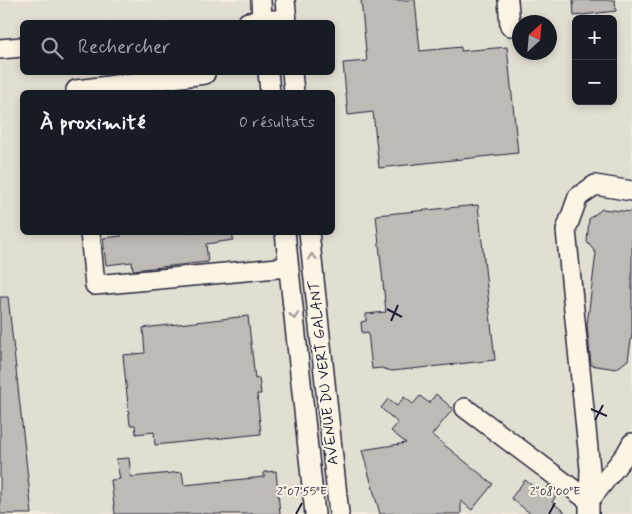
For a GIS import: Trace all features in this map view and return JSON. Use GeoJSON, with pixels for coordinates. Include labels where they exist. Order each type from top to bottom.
{"type":"FeatureCollection","features":[{"type":"Feature","properties":{"kind":"street"},"geometry":{"type":"LineString","coordinates":[[257,20],[261,0]]}},
{"type":"Feature","properties":{"kind":"street"},"geometry":{"type":"LineString","coordinates":[[508,0],[510,26]]}},
{"type":"Feature","properties":{"kind":"street"},"geometry":{"type":"LineString","coordinates":[[264,20],[286,14]]}},
{"type":"Feature","properties":{"kind":"street"},"geometry":{"type":"LineString","coordinates":[[0,49],[20,47]]}},
{"type":"Feature","properties":{"kind":"street"},"geometry":{"type":"LineString","coordinates":[[76,87],[195,75]]}},
{"type":"Feature","properties":{"kind":"street"},"geometry":{"type":"LineString","coordinates":[[268,75],[270,90]]}},
{"type":"Feature","properties":{"kind":"street"},"geometry":{"type":"LineString","coordinates":[[292,75],[294,90]]}},
{"type":"Feature","properties":{"kind":"street"},"geometry":{"type":"LineString","coordinates":[[589,507],[590,469],[566,230],[578,197],[595,185],[632,191]]}},
{"type":"Feature","properties":{"kind":"street"},"geometry":{"type":"LineString","coordinates":[[90,235],[95,285],[288,267]]}},
{"type":"Feature","properties":{"kind":"street","name":"AVENUE DU VERT GALANT"},"geometry":{"type":"LineString","coordinates":[[285,235],[314,514]]}},
{"type":"Feature","properties":{"kind":"street","name":"AVENUE DU VERT GALANT"},"geometry":{"type":"LineString","coordinates":[[309,235],[339,514]]}},
{"type":"Feature","properties":{"kind":"street"},"geometry":{"type":"LineString","coordinates":[[465,408],[589,507]]}},
{"type":"Feature","properties":{"kind":"street"},"geometry":{"type":"LineString","coordinates":[[589,507],[632,443]]}},
{"type":"Feature","properties":{"kind":"shaded area"},"geometry":{"type":"Polygon","coordinates":[[[0,0],[632,0],[632,514],[0,514],[0,0]]]}},
{"type":"Feature","properties":{"kind":"building"},"geometry":{"type":"Polygon","coordinates":[[[361,0],[415,0],[420,51],[461,47],[461,51],[507,47],[518,153],[379,168],[373,112],[348,115],[343,63],[367,61],[361,0]]]}},
{"type":"Feature","properties":{"kind":"building"},"geometry":{"type":"Polygon","coordinates":[[[573,0],[615,0],[616,11],[574,15],[573,0]]]}},
{"type":"Feature","properties":{"kind":"building"},"geometry":{"type":"Polygon","coordinates":[[[478,205],[495,360],[392,371],[381,368],[372,369],[368,332],[362,333],[361,322],[366,321],[366,314],[386,312],[376,215],[478,205]]]}},
{"type":"Feature","properties":{"kind":"building"},"geometry":{"type":"Polygon","coordinates":[[[602,209],[632,212],[632,334],[628,360],[616,369],[591,365],[587,325],[596,253],[587,242],[589,219],[602,209]]]}},
{"type":"Feature","properties":{"kind":"building"},"geometry":{"type":"Polygon","coordinates":[[[233,235],[233,240],[206,244],[208,262],[133,270],[132,262],[106,265],[103,238],[121,236],[233,235]]]}},
{"type":"Feature","properties":{"kind":"building"},"geometry":{"type":"Polygon","coordinates":[[[0,297],[8,297],[32,514],[0,514],[0,297]]]}},
{"type":"Feature","properties":{"kind":"building"},"geometry":{"type":"Polygon","coordinates":[[[248,316],[255,379],[259,378],[261,394],[257,394],[261,434],[155,445],[154,432],[136,434],[135,425],[130,425],[123,355],[145,353],[143,328],[248,316]]]}},
{"type":"Feature","properties":{"kind":"building"},"geometry":{"type":"Polygon","coordinates":[[[436,394],[453,409],[432,435],[493,484],[472,510],[461,501],[461,514],[380,514],[362,450],[406,443],[391,431],[398,423],[381,408],[388,399],[397,406],[404,397],[413,404],[420,396],[429,403],[436,394]]]}},
{"type":"Feature","properties":{"kind":"building"},"geometry":{"type":"Polygon","coordinates":[[[129,458],[131,477],[182,472],[184,485],[264,477],[264,472],[276,471],[280,514],[115,514],[111,480],[120,479],[116,459],[129,458]]]}},
{"type":"Feature","properties":{"kind":"building"},"geometry":{"type":"Polygon","coordinates":[[[525,480],[543,494],[549,485],[558,493],[552,502],[567,514],[531,514],[511,498],[525,480]]]}}]}
